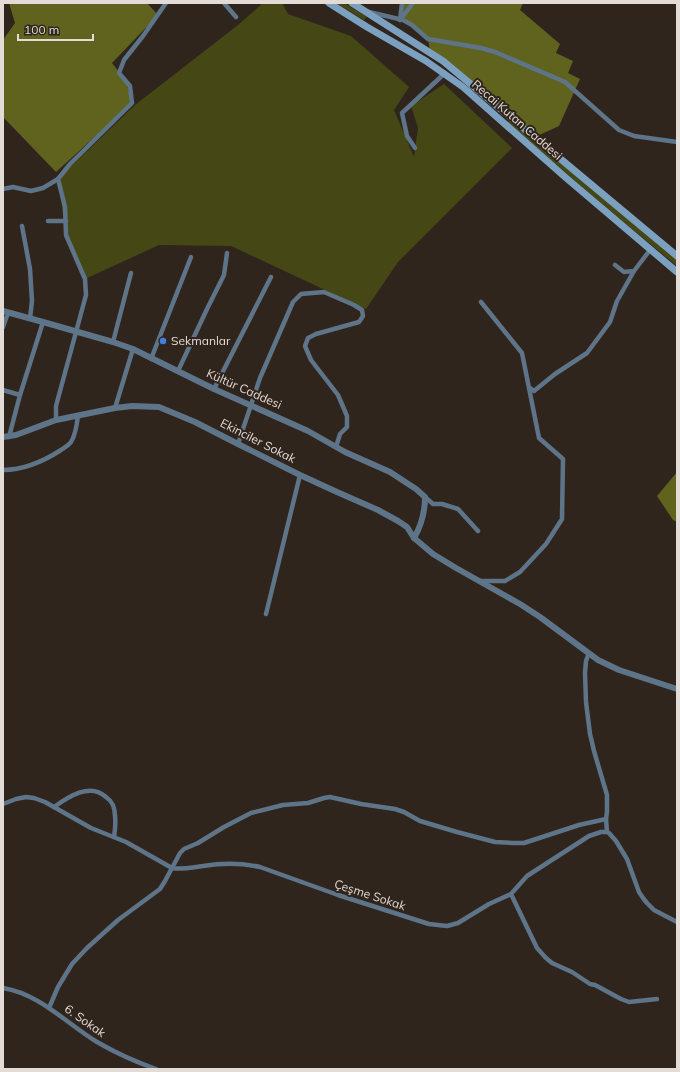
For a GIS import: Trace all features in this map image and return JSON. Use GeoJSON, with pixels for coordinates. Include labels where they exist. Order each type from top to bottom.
{"type":"FeatureCollection","features":[{"type":"Feature","properties":{"kind":"main road","name":"Recai Kutan Caddesi"},"geometry":{"type":"LineString","coordinates":[[328,3],[420,57],[463,87],[565,177],[677,272]]}},
{"type":"Feature","properties":{"kind":"main road","name":"Recai Kutan Caddesi"},"geometry":{"type":"LineString","coordinates":[[352,3],[443,61],[677,256]]}},
{"type":"Feature","properties":{"kind":"street"},"geometry":{"type":"LineString","coordinates":[[3,188],[13,187],[31,192],[43,188],[58,179],[70,164],[132,103],[130,86],[120,73],[124,60],[166,3]]}},
{"type":"Feature","properties":{"kind":"street"},"geometry":{"type":"LineString","coordinates":[[224,3],[236,17]]}},
{"type":"Feature","properties":{"kind":"street"},"geometry":{"type":"LineString","coordinates":[[400,20],[402,3]]}},
{"type":"Feature","properties":{"kind":"street"},"geometry":{"type":"LineString","coordinates":[[400,20],[413,3]]}},
{"type":"Feature","properties":{"kind":"street"},"geometry":{"type":"LineString","coordinates":[[365,11],[400,20],[412,25],[428,39],[481,48],[495,52],[565,82],[619,130],[634,136],[677,142]]}},
{"type":"Feature","properties":{"kind":"street"},"geometry":{"type":"LineString","coordinates":[[415,148],[407,136],[402,113],[445,74]]}},
{"type":"Feature","properties":{"kind":"street"},"geometry":{"type":"LineString","coordinates":[[56,420],[56,406],[86,295],[84,280],[66,235],[65,207],[58,179]]}},
{"type":"Feature","properties":{"kind":"street"},"geometry":{"type":"LineString","coordinates":[[48,221],[66,222]]}},
{"type":"Feature","properties":{"kind":"street"},"geometry":{"type":"LineString","coordinates":[[22,226],[30,269],[32,301],[30,318]]}},
{"type":"Feature","properties":{"kind":"street"},"geometry":{"type":"LineString","coordinates":[[530,388],[534,391],[555,374],[587,353],[610,322],[617,301],[634,271],[650,250]]}},
{"type":"Feature","properties":{"kind":"street"},"geometry":{"type":"LineString","coordinates":[[178,371],[224,275],[227,253]]}},
{"type":"Feature","properties":{"kind":"street"},"geometry":{"type":"LineString","coordinates":[[151,359],[191,257]]}},
{"type":"Feature","properties":{"kind":"street"},"geometry":{"type":"LineString","coordinates":[[616,265],[624,272],[634,271]]}},
{"type":"Feature","properties":{"kind":"street"},"geometry":{"type":"LineString","coordinates":[[113,342],[131,273]]}},
{"type":"Feature","properties":{"kind":"street"},"geometry":{"type":"LineString","coordinates":[[214,389],[271,277]]}},
{"type":"Feature","properties":{"kind":"street"},"geometry":{"type":"LineString","coordinates":[[238,444],[260,378],[293,302],[301,294],[324,292],[354,305],[362,310],[363,316],[359,322],[316,334],[308,338],[305,346],[311,360],[338,395],[347,416],[347,427],[340,434],[336,447]]}},
{"type":"Feature","properties":{"kind":"street"},"geometry":{"type":"LineString","coordinates":[[479,581],[505,581],[520,572],[546,544],[562,519],[563,459],[539,438],[522,353],[481,302]]}},
{"type":"Feature","properties":{"kind":"street"},"geometry":{"type":"LineString","coordinates":[[3,328],[5,312]]}},
{"type":"Feature","properties":{"kind":"street","name":"Kültür Caddesi"},"geometry":{"type":"LineString","coordinates":[[5,312],[133,349],[214,389],[308,430],[336,447],[390,472],[416,489],[425,497]]}},
{"type":"Feature","properties":{"kind":"street"},"geometry":{"type":"LineString","coordinates":[[6,437],[43,322]]}},
{"type":"Feature","properties":{"kind":"street"},"geometry":{"type":"LineString","coordinates":[[115,408],[133,349]]}},
{"type":"Feature","properties":{"kind":"street"},"geometry":{"type":"LineString","coordinates":[[3,390],[20,395]]}},
{"type":"Feature","properties":{"kind":"street","name":"Ekinciler Sokak"},"geometry":{"type":"LineString","coordinates":[[6,437],[16,435],[56,420],[78,415],[132,406],[159,407],[195,422],[300,475],[378,510],[398,521],[407,528],[414,538],[433,554],[540,617],[598,660],[619,670],[677,690]]}},
{"type":"Feature","properties":{"kind":"street"},"geometry":{"type":"LineString","coordinates":[[3,470],[35,464],[65,447],[70,443],[77,427],[78,415]]}},
{"type":"Feature","properties":{"kind":"street"},"geometry":{"type":"LineString","coordinates":[[266,614],[300,475]]}},
{"type":"Feature","properties":{"kind":"street"},"geometry":{"type":"LineString","coordinates":[[425,497],[433,504],[442,504],[458,508],[478,531]]}},
{"type":"Feature","properties":{"kind":"street"},"geometry":{"type":"LineString","coordinates":[[414,538],[419,528],[425,497]]}},
{"type":"Feature","properties":{"kind":"street"},"geometry":{"type":"LineString","coordinates":[[589,653],[586,661],[585,673],[586,702],[590,734],[606,796],[607,832],[616,841],[627,858],[639,892],[647,904],[654,910],[677,922]]}},
{"type":"Feature","properties":{"kind":"street"},"geometry":{"type":"LineString","coordinates":[[54,807],[65,799],[76,794],[90,790],[101,792],[109,799],[115,810],[116,816],[114,837]]}},
{"type":"Feature","properties":{"kind":"street"},"geometry":{"type":"LineString","coordinates":[[3,804],[26,797],[34,798],[54,807],[91,828],[138,848],[172,868]]}},
{"type":"Feature","properties":{"kind":"street"},"geometry":{"type":"LineString","coordinates":[[49,1008],[58,987],[72,964],[118,920],[160,889],[166,881],[180,853],[251,813],[283,805],[308,803],[330,797],[361,804],[395,809],[420,821],[482,839],[502,843],[524,843],[606,818]]}},
{"type":"Feature","properties":{"kind":"street","name":"Çeşme Sokak"},"geometry":{"type":"LineString","coordinates":[[172,868],[179,870],[209,865],[247,864],[260,867],[338,895],[435,925],[447,926],[458,923],[489,904],[511,894],[526,876],[589,836],[607,832]]}},
{"type":"Feature","properties":{"kind":"street"},"geometry":{"type":"LineString","coordinates":[[511,894],[537,948],[552,963],[572,972],[590,984],[629,1002],[657,999]]}},
{"type":"Feature","properties":{"kind":"street","name":"6. Sokak"},"geometry":{"type":"LineString","coordinates":[[3,988],[22,993],[49,1008],[98,1043],[132,1060],[156,1069]]}},
{"type":"Feature","properties":{"kind":"green space"},"geometry":{"type":"Polygon","coordinates":[[[9,3],[147,3],[158,15],[112,63],[126,81],[132,103],[56,172],[3,117],[3,40],[15,23],[9,3]]]}},
{"type":"Feature","properties":{"kind":"green space"},"geometry":{"type":"Polygon","coordinates":[[[263,3],[282,3],[288,14],[351,36],[409,87],[394,110],[414,157],[418,128],[411,106],[444,84],[512,148],[398,262],[366,309],[231,246],[159,245],[85,279],[66,235],[58,179],[135,105],[238,25],[263,3]]]}},
{"type":"Feature","properties":{"kind":"green space"},"geometry":{"type":"Polygon","coordinates":[[[336,3],[344,3],[367,17],[364,20],[336,3]]]}},
{"type":"Feature","properties":{"kind":"green space"},"geometry":{"type":"Polygon","coordinates":[[[402,3],[523,3],[520,10],[560,44],[556,53],[573,61],[568,73],[580,79],[559,126],[535,137],[430,51],[428,39],[412,25],[400,20],[402,3]]]}},
{"type":"Feature","properties":{"kind":"green space"},"geometry":{"type":"Polygon","coordinates":[[[510,120],[677,260],[677,266],[507,123],[510,120]]]}},
{"type":"Feature","properties":{"kind":"green space"},"geometry":{"type":"Polygon","coordinates":[[[677,472],[677,522],[673,520],[657,496],[677,472]]]}},
{"type":"Feature","properties":{"kind":"place","name":"Sekmanlar"},"geometry":{"type":"Point","coordinates":[163,341]}}]}
